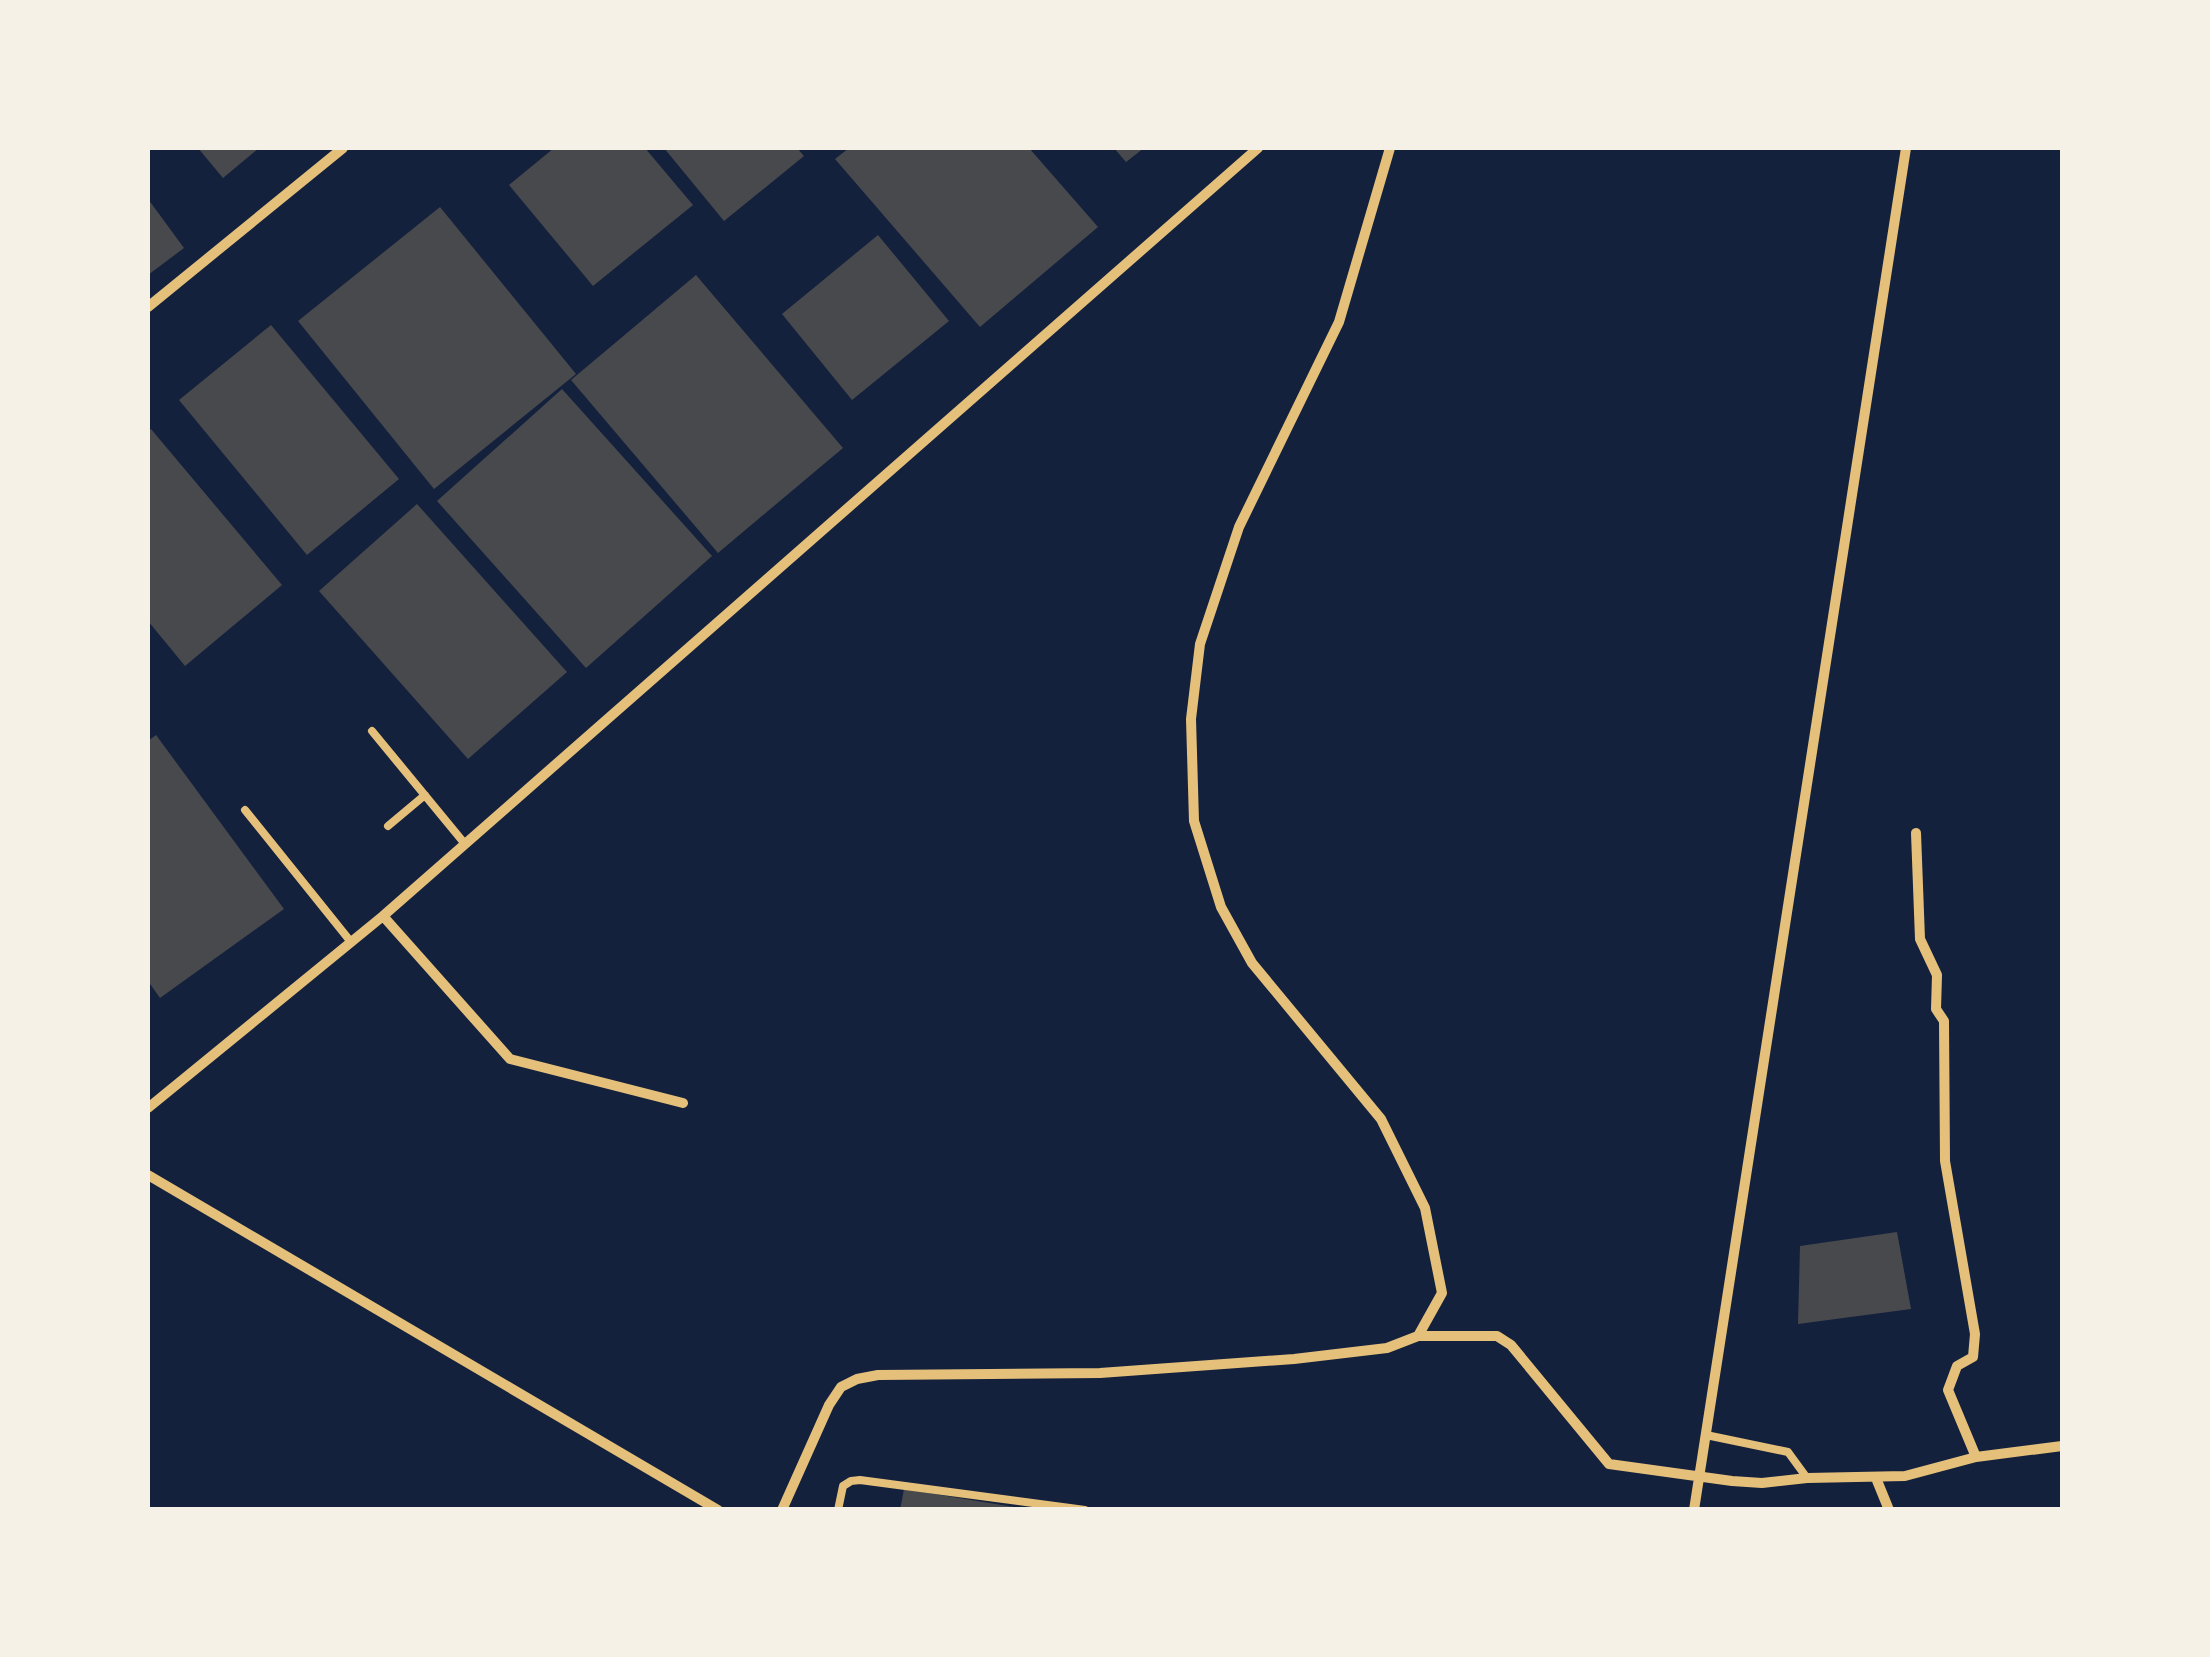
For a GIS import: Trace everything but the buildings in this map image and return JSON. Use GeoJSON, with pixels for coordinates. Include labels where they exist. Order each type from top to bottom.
{"type":"FeatureCollection","features":[{"type":"Feature","properties":{"kind":"street"},"geometry":{"type":"LineString","coordinates":[[148,307],[343,148]]}},
{"type":"Feature","properties":{"kind":"street"},"geometry":{"type":"LineString","coordinates":[[148,1108],[383,916],[1258,148]]}},
{"type":"Feature","properties":{"kind":"street"},"geometry":{"type":"LineString","coordinates":[[1390,148],[1340,322],[1239,527],[1200,644],[1190,720],[1194,821],[1221,907],[1252,962],[1381,1119],[1426,1208],[1442,1293],[1418,1336]]}},
{"type":"Feature","properties":{"kind":"street"},"geometry":{"type":"LineString","coordinates":[[1694,1510],[1906,148]]}},
{"type":"Feature","properties":{"kind":"street"},"geometry":{"type":"LineString","coordinates":[[1916,833],[1920,939],[1937,975],[1936,1010],[1944,1021],[1945,1161],[1975,1334],[1974,1357],[1957,1366],[1948,1390],[1976,1457]]}},
{"type":"Feature","properties":{"kind":"street"},"geometry":{"type":"LineString","coordinates":[[383,916],[510,1059],[683,1102]]}},
{"type":"Feature","properties":{"kind":"street"},"geometry":{"type":"LineString","coordinates":[[148,1175],[718,1510]]}},
{"type":"Feature","properties":{"kind":"street"},"geometry":{"type":"LineString","coordinates":[[782,1510],[830,1405],[842,1387],[857,1379],[878,1375],[1100,1373],[1294,1359],[1387,1348],[1418,1336],[1497,1336],[1511,1345],[1609,1464],[1732,1481],[1876,1478],[1905,1476],[1976,1457],[2062,1446]]}},
{"type":"Feature","properties":{"kind":"street"},"geometry":{"type":"LineString","coordinates":[[1876,1478],[1889,1510]]}},
{"type":"Feature","properties":{"kind":"lane"},"geometry":{"type":"LineString","coordinates":[[372,730],[465,844]]}},
{"type":"Feature","properties":{"kind":"lane"},"geometry":{"type":"LineString","coordinates":[[388,826],[425,795]]}},
{"type":"Feature","properties":{"kind":"lane"},"geometry":{"type":"LineString","coordinates":[[245,810],[351,942]]}},
{"type":"Feature","properties":{"kind":"lane"},"geometry":{"type":"LineString","coordinates":[[1706,1436],[1788,1452],[1808,1478]]}},
{"type":"Feature","properties":{"kind":"lane"},"geometry":{"type":"LineString","coordinates":[[838,1510],[843,1486],[860,1480],[1085,1510]]}}]}
